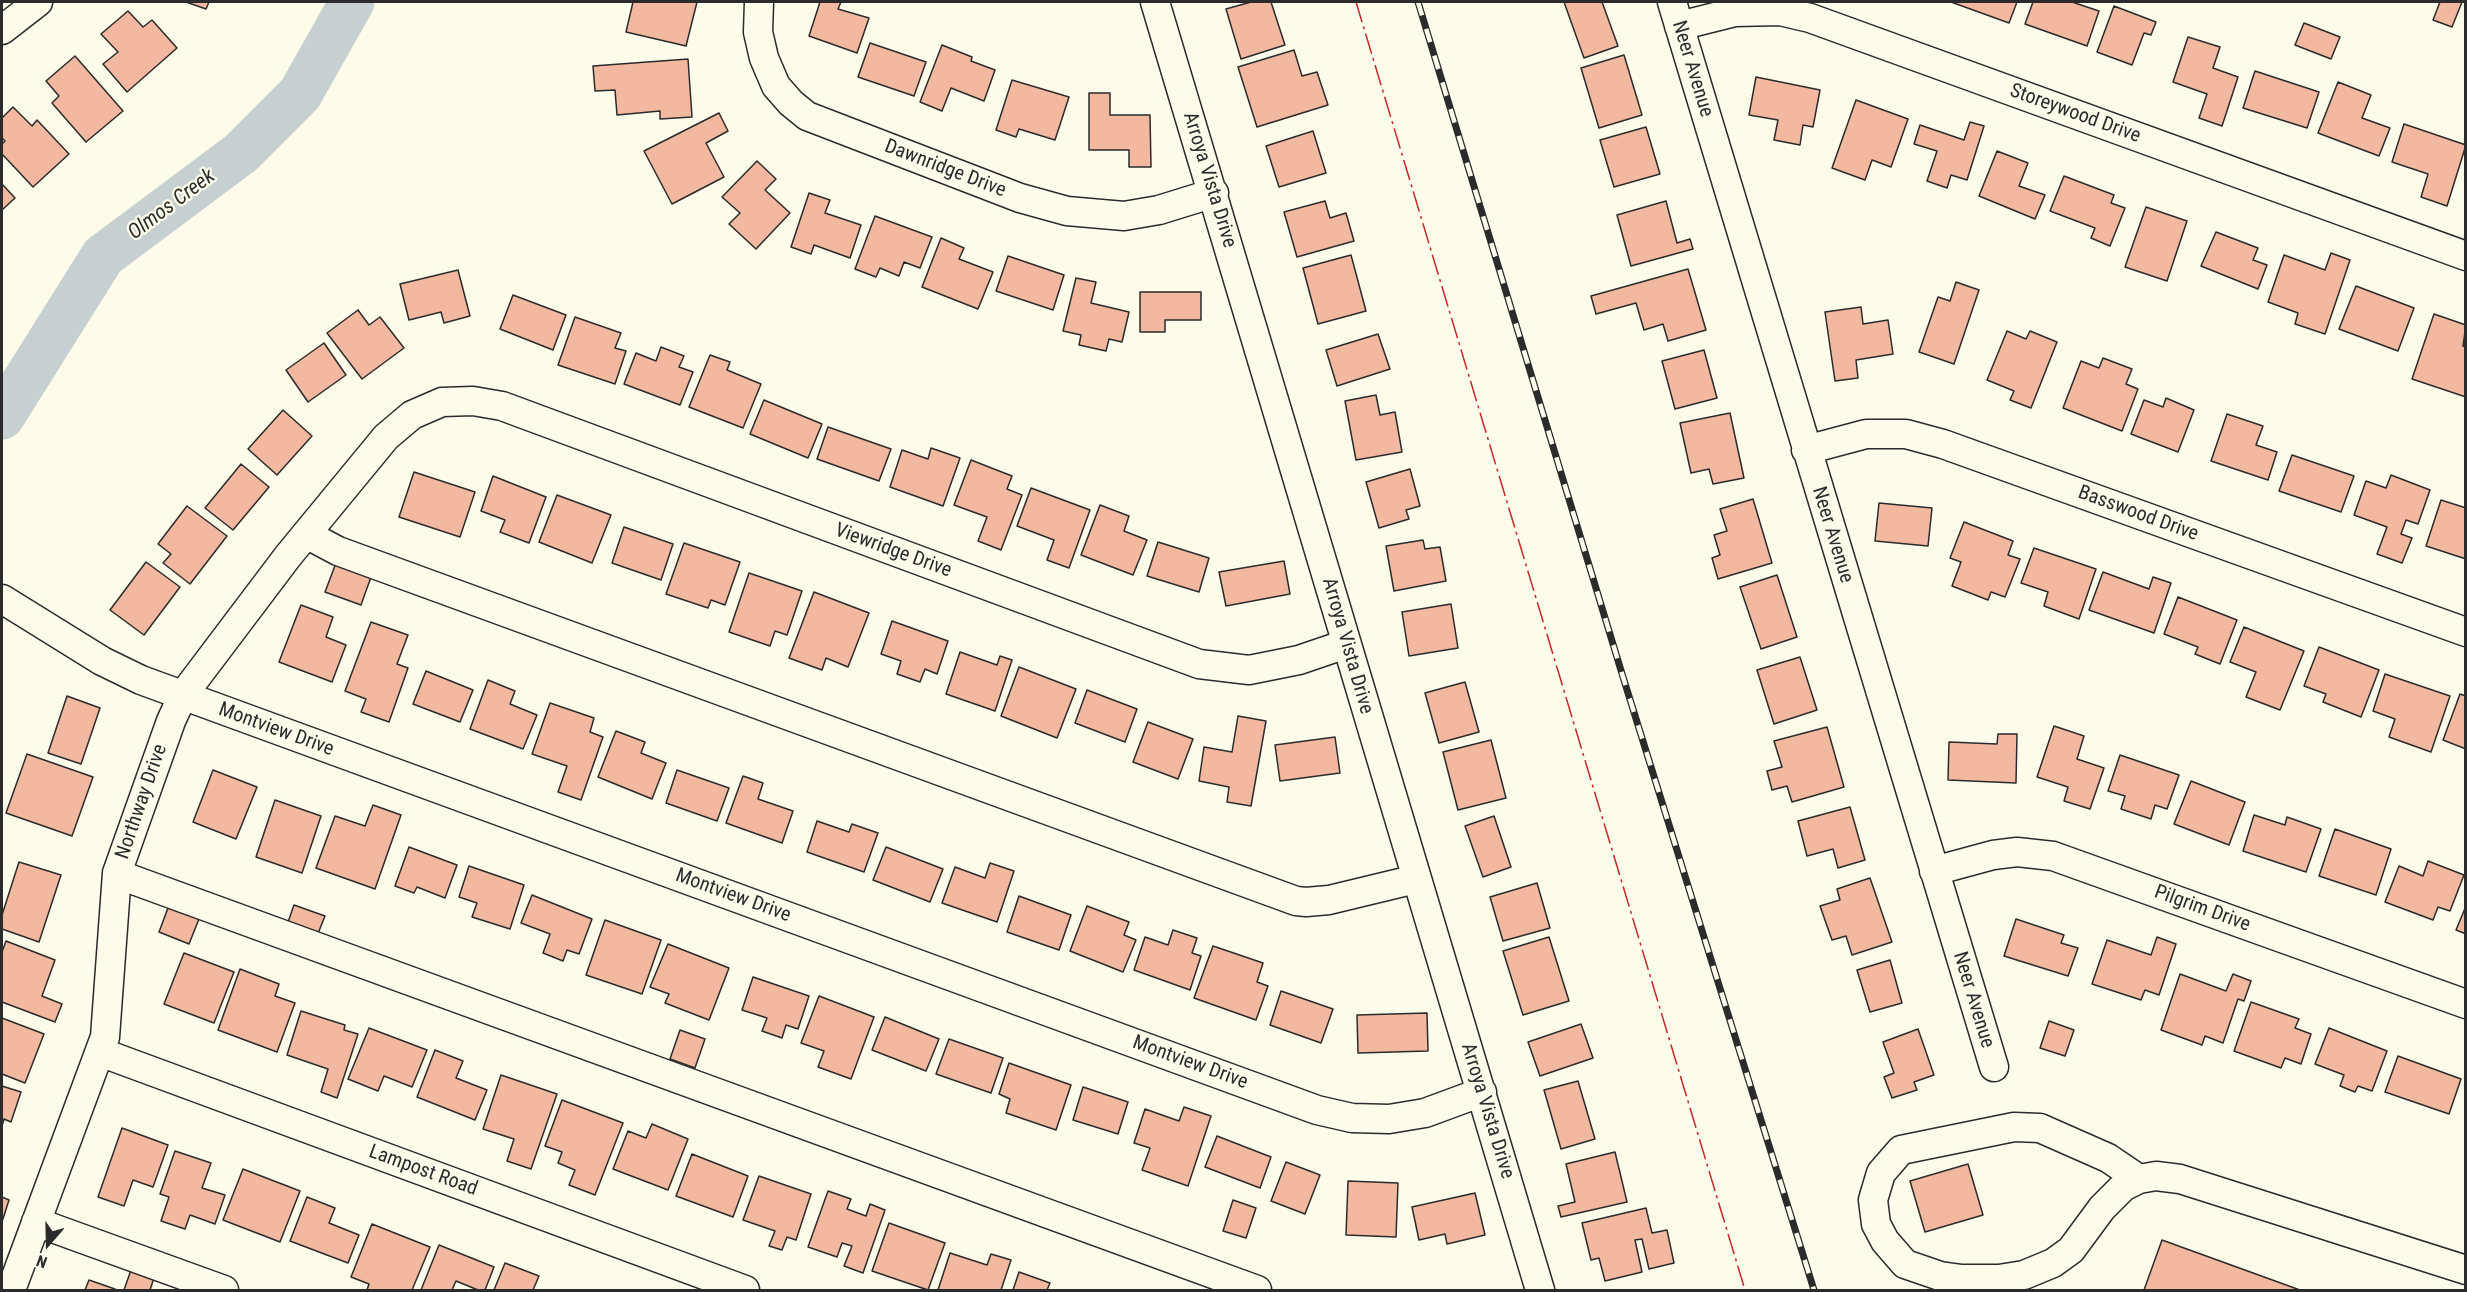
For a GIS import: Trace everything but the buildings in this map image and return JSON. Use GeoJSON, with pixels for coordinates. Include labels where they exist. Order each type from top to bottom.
{"type":"FeatureCollection","features":[{"type":"Feature","properties":{"kind":"street"},"geometry":{"type":"LineString","coordinates":[[2,30],[38,2]]}},
{"type":"Feature","properties":{"kind":"street","name":"Dawnridge Drive"},"geometry":{"type":"LineString","coordinates":[[759,2],[758,32],[764,58],[776,86],[807,116],[1020,198],[1068,211],[1124,216],[1159,210],[1214,193]]}},
{"type":"Feature","properties":{"kind":"street","name":"Arroya Vista Drive"},"geometry":{"type":"LineString","coordinates":[[1155,2],[1214,193],[1539,1290]]}},
{"type":"Feature","properties":{"kind":"street","name":"Storeywood Drive"},"geometry":{"type":"LineString","coordinates":[[1676,14],[1780,11],[1810,18],[2466,256]]}},
{"type":"Feature","properties":{"kind":"street","name":"Neer Avenue"},"geometry":{"type":"LineString","coordinates":[[1676,14],[1994,1067]]}},
{"type":"Feature","properties":{"kind":"street","name":"Viewridge Drive"},"geometry":{"type":"LineString","coordinates":[[442,402],[473,401],[502,406],[1199,664],[1249,670],[1299,660],[1346,644]]}},
{"type":"Feature","properties":{"kind":"street","name":"Northway Drive"},"geometry":{"type":"LineString","coordinates":[[11,1290],[105,1037],[117,874],[171,721],[183,695],[306,534],[386,437],[412,416],[442,402]]}},
{"type":"Feature","properties":{"kind":"street","name":"Basswood Drive"},"geometry":{"type":"LineString","coordinates":[[1806,450],[1866,434],[1906,434],[1943,444],[2466,632]]}},
{"type":"Feature","properties":{"kind":"street"},"geometry":{"type":"LineString","coordinates":[[306,534],[338,551],[1296,901],[1329,900],[1416,879]]}},
{"type":"Feature","properties":{"kind":"street","name":"Montview Drive"},"geometry":{"type":"LineString","coordinates":[[2,599],[102,661],[141,680],[1317,1110],[1352,1118],[1389,1119],[1425,1113],[1482,1092]]}},
{"type":"Feature","properties":{"kind":"street","name":"Pilgrim Drive"},"geometry":{"type":"LineString","coordinates":[[1934,871],[1993,855],[2017,852],[2053,856],[2466,1004]]}},
{"type":"Feature","properties":{"kind":"street"},"geometry":{"type":"LineString","coordinates":[[117,874],[1257,1290]]}},
{"type":"Feature","properties":{"kind":"street","name":"Lampost Road"},"geometry":{"type":"LineString","coordinates":[[100,1052],[729,1288]]}},
{"type":"Feature","properties":{"kind":"street"},"geometry":{"type":"LineString","coordinates":[[2139,1179],[2108,1158],[2040,1128],[2014,1127],[1901,1150],[1881,1173],[1873,1200],[1876,1224],[1885,1242],[1905,1264],[1940,1276],[1962,1279],[1999,1279],[2024,1275],[2053,1263],[2071,1250],[2102,1208],[2123,1187],[2139,1179],[2156,1176],[2180,1179],[2466,1270]]}},
{"type":"Feature","properties":{"kind":"street"},"geometry":{"type":"LineString","coordinates":[[36,1222],[224,1290]]}},
{"type":"Feature","properties":{"kind":"waterway","name":"Olmos Creek"},"geometry":{"type":"LineString","coordinates":[[2,417],[103,256],[241,153],[300,94],[352,2]]}},
{"type":"Feature","properties":{"kind":"railway"},"geometry":{"type":"LineString","coordinates":[[1418,2],[1623,677],[1814,1290]]}},
{"type":"Feature","properties":{"kind":"power"},"geometry":{"type":"LineString","coordinates":[[1356,2],[1745,1290]]}}]}
